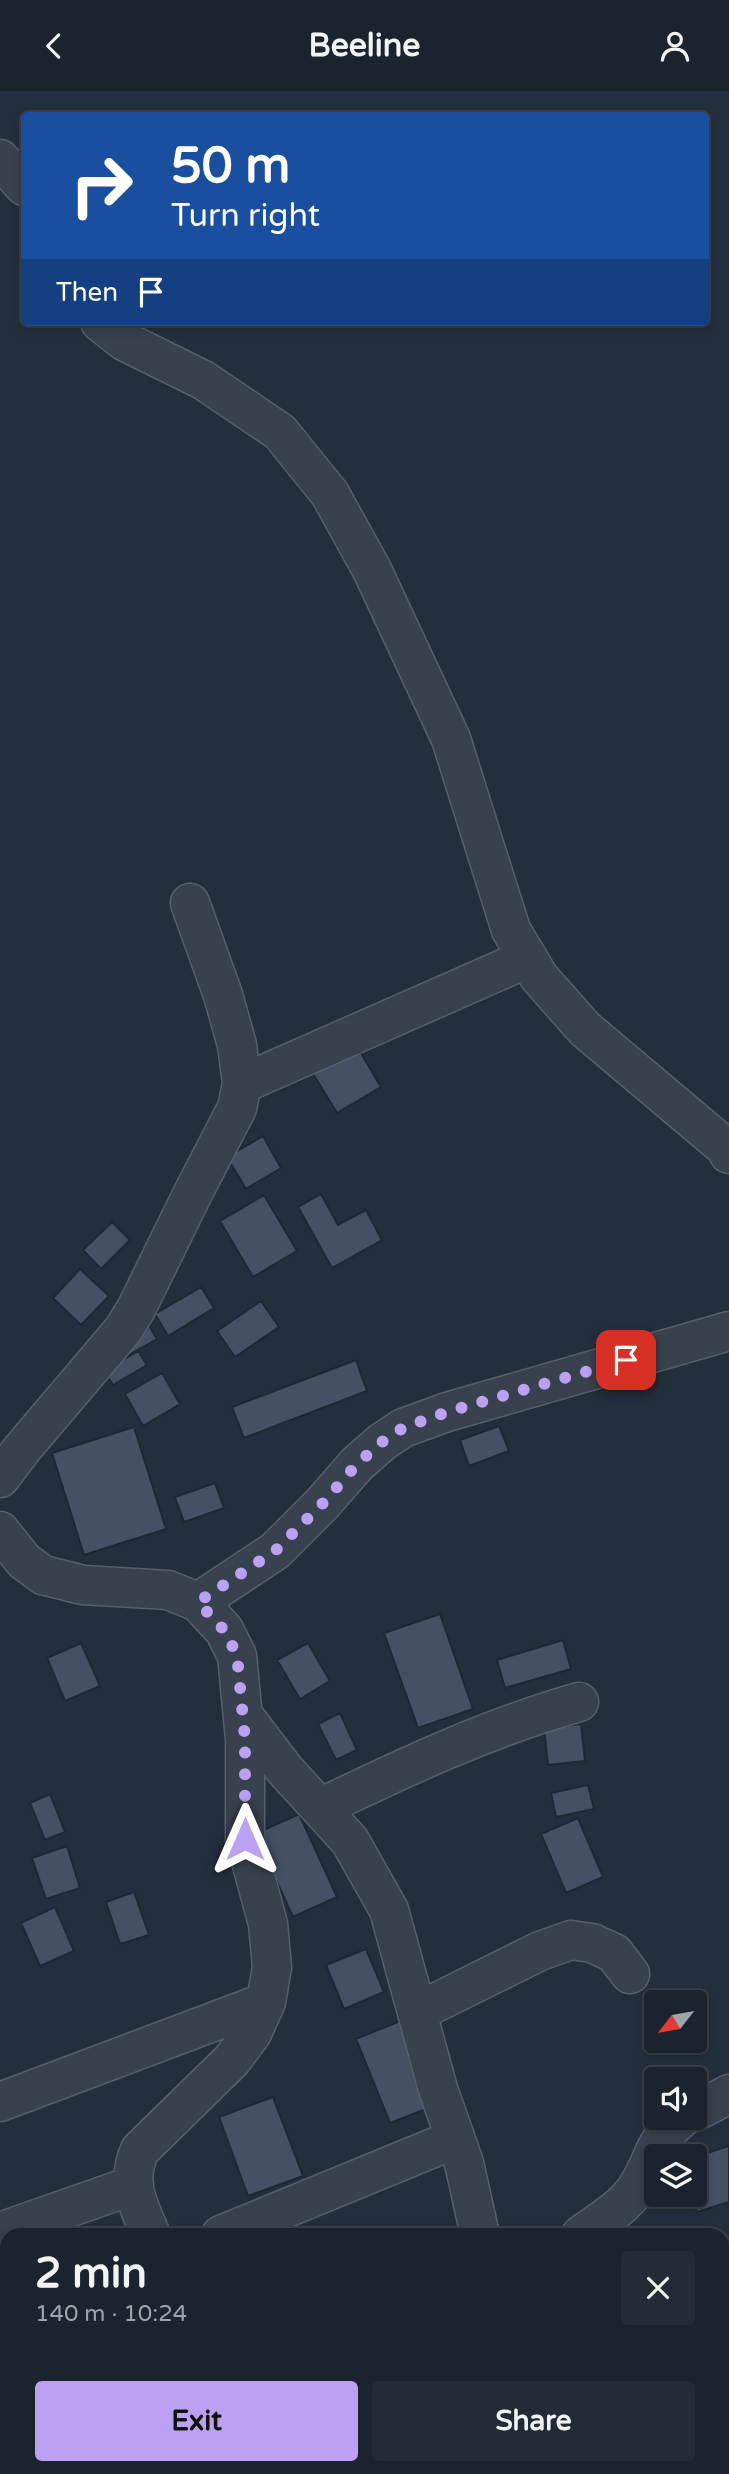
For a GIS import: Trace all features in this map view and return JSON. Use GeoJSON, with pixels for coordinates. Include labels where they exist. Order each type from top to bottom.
{"type":"FeatureCollection","features":[{"type":"Feature","properties":{"kind":"street"},"geometry":{"type":"LineString","coordinates":[[0,159],[21,182]]}},
{"type":"Feature","properties":{"kind":"street"},"geometry":{"type":"LineString","coordinates":[[105,326],[124,341],[203,380],[280,432],[330,494],[372,570],[451,739],[511,930],[539,977],[585,1029],[715,1139],[729,1154]]}},
{"type":"Feature","properties":{"kind":"street"},"geometry":{"type":"LineString","coordinates":[[0,1478],[123,1330],[237,1108],[242,1084],[237,1045],[223,995],[190,903]]}},
{"type":"Feature","properties":{"kind":"street"},"geometry":{"type":"LineString","coordinates":[[242,1084],[528,958]]}},
{"type":"Feature","properties":{"kind":"street"},"geometry":{"type":"LineString","coordinates":[[198,1602],[275,1551],[357,1464],[403,1428],[447,1412],[729,1331]]}},
{"type":"Feature","properties":{"kind":"street"},"geometry":{"type":"LineString","coordinates":[[0,1531],[24,1561],[43,1575],[83,1585],[168,1590],[198,1602],[224,1630],[237,1655],[243,1715],[245,1839],[268,1924],[272,1967],[266,2002],[251,2033],[232,2060],[140,2150],[133,2166],[134,2195],[148,2228]]}},
{"type":"Feature","properties":{"kind":"street"},"geometry":{"type":"LineString","coordinates":[[320,1808],[498,1727],[579,1702]]}},
{"type":"Feature","properties":{"kind":"street"},"geometry":{"type":"LineString","coordinates":[[243,1715],[285,1770],[350,1841],[389,1910],[438,2089],[464,2163],[478,2228]]}},
{"type":"Feature","properties":{"kind":"street"},"geometry":{"type":"LineString","coordinates":[[417,2012],[540,1951],[571,1940],[592,1943],[614,1953],[630,1974]]}},
{"type":"Feature","properties":{"kind":"street"},"geometry":{"type":"LineString","coordinates":[[0,2102],[266,2002]]}},
{"type":"Feature","properties":{"kind":"street"},"geometry":{"type":"LineString","coordinates":[[707,2106],[729,2094]]}},
{"type":"Feature","properties":{"kind":"street"},"geometry":{"type":"LineString","coordinates":[[590,2228],[635,2191],[668,2130]]}},
{"type":"Feature","properties":{"kind":"street"},"geometry":{"type":"LineString","coordinates":[[238,2228],[455,2139]]}},
{"type":"Feature","properties":{"kind":"street"},"geometry":{"type":"LineString","coordinates":[[11,2228],[134,2185]]}},
{"type":"Feature","properties":{"kind":"building"},"geometry":{"type":"Polygon","coordinates":[[[356,1045],[381,1087],[337,1113],[312,1072],[356,1045]]]}},
{"type":"Feature","properties":{"kind":"building"},"geometry":{"type":"Polygon","coordinates":[[[263,1136],[281,1168],[246,1189],[227,1157],[263,1136]]]}},
{"type":"Feature","properties":{"kind":"building"},"geometry":{"type":"Polygon","coordinates":[[[321,1194],[338,1225],[366,1210],[382,1240],[332,1268],[298,1207],[321,1194]]]}},
{"type":"Feature","properties":{"kind":"building"},"geometry":{"type":"Polygon","coordinates":[[[264,1195],[297,1251],[253,1277],[220,1221],[264,1195]]]}},
{"type":"Feature","properties":{"kind":"building"},"geometry":{"type":"Polygon","coordinates":[[[112,1222],[130,1240],[101,1269],[83,1250],[112,1222]]]}},
{"type":"Feature","properties":{"kind":"building"},"geometry":{"type":"Polygon","coordinates":[[[80,1269],[109,1296],[81,1325],[53,1298],[80,1269]]]}},
{"type":"Feature","properties":{"kind":"building"},"geometry":{"type":"Polygon","coordinates":[[[201,1287],[214,1308],[168,1336],[155,1314],[201,1287]]]}},
{"type":"Feature","properties":{"kind":"building"},"geometry":{"type":"Polygon","coordinates":[[[261,1301],[279,1327],[235,1357],[217,1331],[261,1301]]]}},
{"type":"Feature","properties":{"kind":"building"},"geometry":{"type":"Polygon","coordinates":[[[147,1322],[157,1339],[127,1356],[117,1340],[147,1322]]]}},
{"type":"Feature","properties":{"kind":"building"},"geometry":{"type":"Polygon","coordinates":[[[138,1351],[147,1365],[113,1385],[104,1371],[138,1351]]]}},
{"type":"Feature","properties":{"kind":"building"},"geometry":{"type":"Polygon","coordinates":[[[356,1360],[367,1391],[244,1438],[232,1407],[356,1360]]]}},
{"type":"Feature","properties":{"kind":"building"},"geometry":{"type":"Polygon","coordinates":[[[162,1373],[180,1404],[143,1426],[125,1394],[162,1373]]]}},
{"type":"Feature","properties":{"kind":"building"},"geometry":{"type":"Polygon","coordinates":[[[499,1426],[509,1451],[469,1466],[460,1440],[499,1426]]]}},
{"type":"Feature","properties":{"kind":"building"},"geometry":{"type":"Polygon","coordinates":[[[134,1427],[166,1529],[84,1555],[52,1453],[134,1427]]]}},
{"type":"Feature","properties":{"kind":"building"},"geometry":{"type":"Polygon","coordinates":[[[215,1483],[224,1508],[184,1522],[175,1497],[215,1483]]]}},
{"type":"Feature","properties":{"kind":"building"},"geometry":{"type":"Polygon","coordinates":[[[440,1614],[473,1709],[418,1728],[384,1633],[440,1614]]]}},
{"type":"Feature","properties":{"kind":"building"},"geometry":{"type":"Polygon","coordinates":[[[563,1640],[571,1669],[505,1688],[497,1660],[563,1640]]]}},
{"type":"Feature","properties":{"kind":"building"},"geometry":{"type":"Polygon","coordinates":[[[81,1643],[100,1686],[65,1701],[47,1658],[81,1643]]]}},
{"type":"Feature","properties":{"kind":"building"},"geometry":{"type":"Polygon","coordinates":[[[308,1643],[330,1681],[300,1699],[277,1660],[308,1643]]]}},
{"type":"Feature","properties":{"kind":"building"},"geometry":{"type":"Polygon","coordinates":[[[340,1713],[357,1750],[336,1760],[318,1724],[340,1713]]]}},
{"type":"Feature","properties":{"kind":"building"},"geometry":{"type":"Polygon","coordinates":[[[581,1724],[585,1761],[548,1765],[544,1728],[581,1724]]]}},
{"type":"Feature","properties":{"kind":"building"},"geometry":{"type":"Polygon","coordinates":[[[588,1785],[594,1809],[556,1817],[551,1793],[588,1785]]]}},
{"type":"Feature","properties":{"kind":"building"},"geometry":{"type":"Polygon","coordinates":[[[50,1794],[65,1832],[45,1840],[30,1803],[50,1794]]]}},
{"type":"Feature","properties":{"kind":"building"},"geometry":{"type":"Polygon","coordinates":[[[299,1814],[337,1897],[293,1917],[255,1834],[299,1814]]]}},
{"type":"Feature","properties":{"kind":"building"},"geometry":{"type":"Polygon","coordinates":[[[578,1818],[603,1877],[566,1893],[541,1834],[578,1818]]]}},
{"type":"Feature","properties":{"kind":"building"},"geometry":{"type":"Polygon","coordinates":[[[67,1846],[80,1888],[46,1899],[32,1858],[67,1846]]]}},
{"type":"Feature","properties":{"kind":"building"},"geometry":{"type":"Polygon","coordinates":[[[134,1892],[149,1935],[120,1944],[106,1902],[134,1892]]]}},
{"type":"Feature","properties":{"kind":"building"},"geometry":{"type":"Polygon","coordinates":[[[55,1907],[74,1951],[40,1966],[21,1923],[55,1907]]]}},
{"type":"Feature","properties":{"kind":"building"},"geometry":{"type":"Polygon","coordinates":[[[366,1949],[384,1992],[344,2009],[326,1965],[366,1949]]]}},
{"type":"Feature","properties":{"kind":"building"},"geometry":{"type":"Polygon","coordinates":[[[405,2019],[439,2104],[390,2123],[356,2039],[405,2019]]]}},
{"type":"Feature","properties":{"kind":"building"},"geometry":{"type":"Polygon","coordinates":[[[273,2097],[303,2176],[248,2196],[219,2117],[273,2097]]]}},
{"type":"Feature","properties":{"kind":"building"},"geometry":{"type":"Polygon","coordinates":[[[729,2146],[729,2202],[697,2212],[695,2207],[707,2207],[707,2153],[729,2146]]]}},
{"type":"Feature","properties":{"kind":"route"},"geometry":{"type":"LineString","coordinates":[[245,1839],[245,1739],[241,1673],[237,1655],[224,1630],[198,1602],[275,1551],[357,1464],[403,1428],[447,1412],[626,1360]]}}]}
